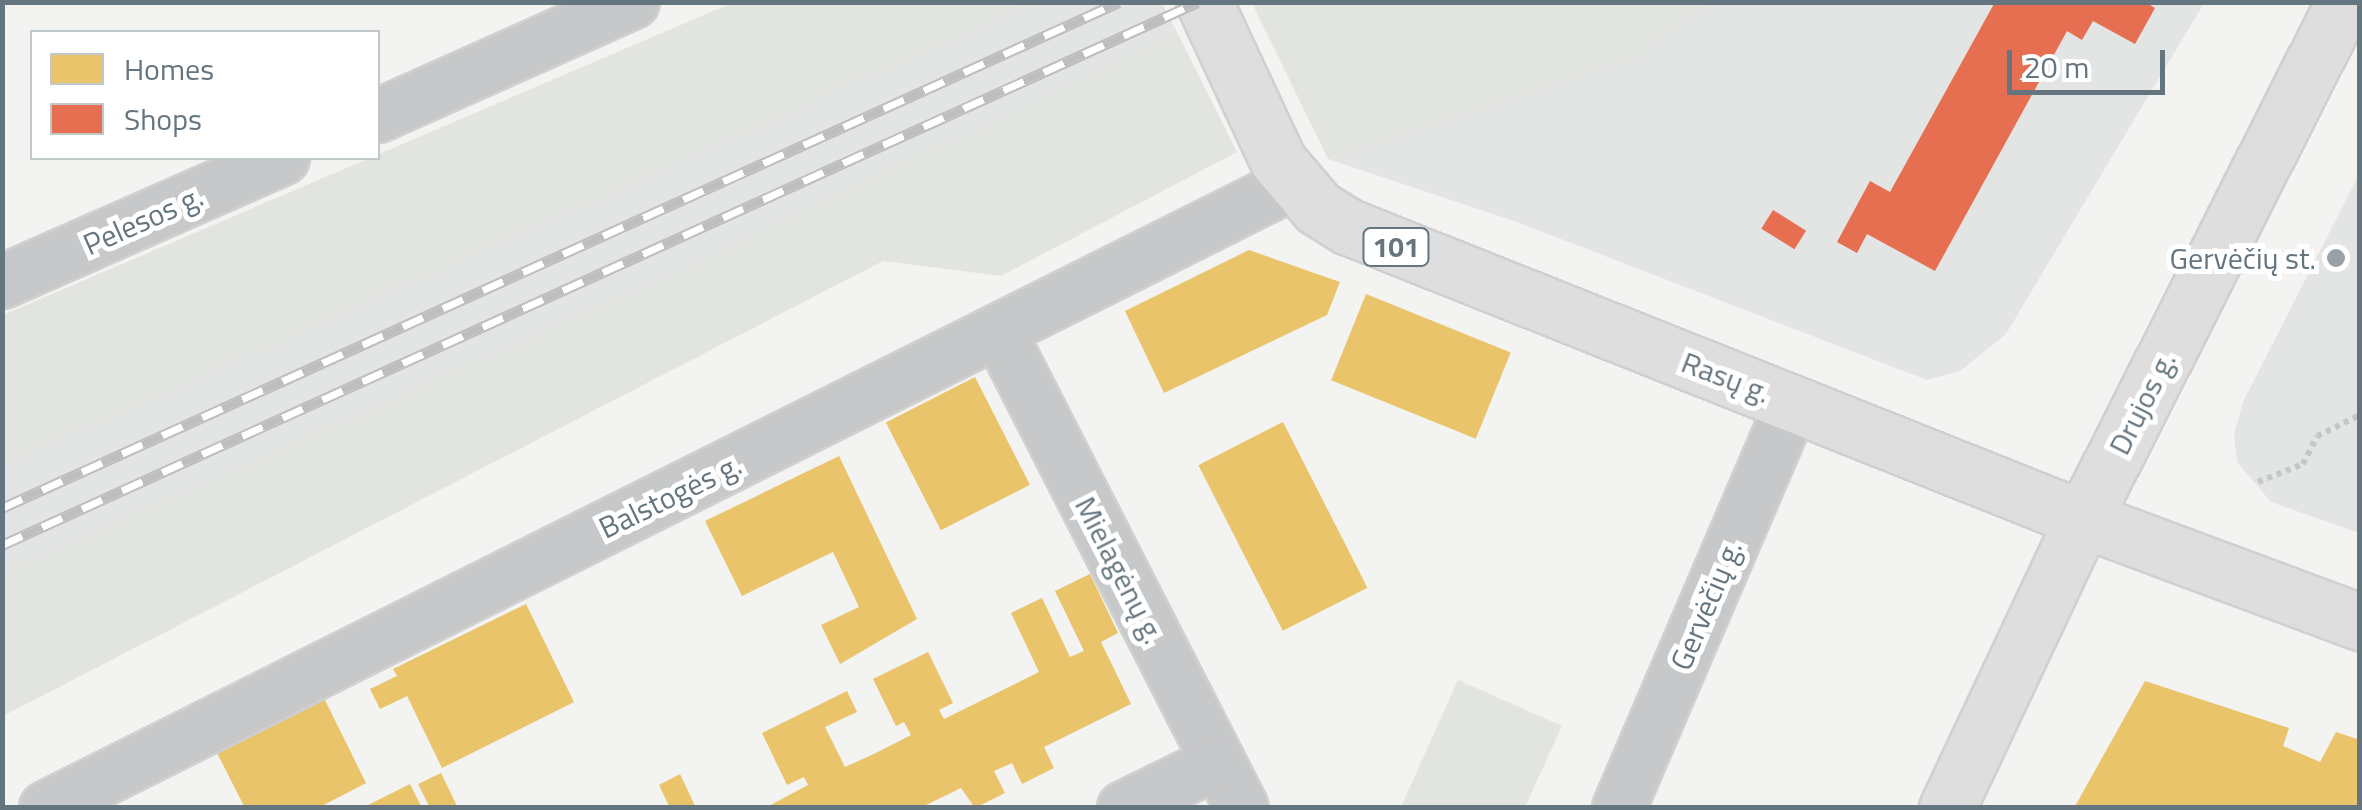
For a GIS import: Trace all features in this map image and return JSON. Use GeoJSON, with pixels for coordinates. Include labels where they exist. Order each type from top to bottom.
{"type":"FeatureCollection","features":[{"type":"Feature","properties":{"kind":"main road","name":"Rasų g."},"geometry":{"type":"LineString","coordinates":[[1204,2],[1280,161],[1318,208],[1381,241],[2083,519],[2360,622]]}},
{"type":"Feature","properties":{"kind":"main road","name":"Drujos g."},"geometry":{"type":"LineString","coordinates":[[1947,808],[2083,519],[2344,2]]}},
{"type":"Feature","properties":{"kind":"street"},"geometry":{"type":"LineString","coordinates":[[380,115],[633,2]]}},
{"type":"Feature","properties":{"kind":"street","name":"Pelesos g."},"geometry":{"type":"LineString","coordinates":[[2,282],[278,160]]}},
{"type":"Feature","properties":{"kind":"street","name":"Balstogės g."},"geometry":{"type":"LineString","coordinates":[[46,808],[999,332],[1280,161]]}},
{"type":"Feature","properties":{"kind":"street","name":"Mielagėnų g."},"geometry":{"type":"LineString","coordinates":[[999,332],[1242,808]]}},
{"type":"Feature","properties":{"kind":"street","name":"Gervėčių g."},"geometry":{"type":"LineString","coordinates":[[1618,808],[1793,403]]}},
{"type":"Feature","properties":{"kind":"street"},"geometry":{"type":"LineString","coordinates":[[1124,808],[1218,762]]}},
{"type":"Feature","properties":{"kind":"path"},"geometry":{"type":"LineString","coordinates":[[2258,482],[2303,464],[2317,436],[2360,415]]}},
{"type":"Feature","properties":{"kind":"shaded area"},"geometry":{"type":"Polygon","coordinates":[[[732,3],[1032,3],[3,465],[3,315],[365,160],[380,160],[380,154],[732,3]]]}},
{"type":"Feature","properties":{"kind":"shaded area"},"geometry":{"type":"Polygon","coordinates":[[[1032,3],[1162,3],[1177,32],[688,267],[3,573],[2,465],[1032,3]]]}},
{"type":"Feature","properties":{"kind":"shaded area"},"geometry":{"type":"Polygon","coordinates":[[[1712,3],[2204,3],[2006,334],[1960,371],[1927,380],[1514,221],[1328,159],[1631,58],[1712,3]]]}},
{"type":"Feature","properties":{"kind":"shaded area"},"geometry":{"type":"Polygon","coordinates":[[[1712,3],[1631,58],[1328,159],[1253,5],[1712,3]]]}},
{"type":"Feature","properties":{"kind":"shaded area"},"geometry":{"type":"Polygon","coordinates":[[[1177,32],[1237,152],[1001,276],[883,261],[3,716],[3,573],[688,267],[1177,32]]]}},
{"type":"Feature","properties":{"kind":"shaded area"},"geometry":{"type":"Polygon","coordinates":[[[2359,174],[2360,533],[2271,502],[2237,462],[2234,434],[2243,402],[2359,174]]]}},
{"type":"Feature","properties":{"kind":"shaded area"},"geometry":{"type":"Polygon","coordinates":[[[1458,680],[1562,726],[1525,807],[1401,807],[1458,680]]]}},
{"type":"Feature","properties":{"kind":"building: Homes"},"geometry":{"type":"Polygon","coordinates":[[[1249,250],[1340,282],[1327,315],[1164,393],[1125,311],[1249,250]]]}},
{"type":"Feature","properties":{"kind":"building: Homes"},"geometry":{"type":"Polygon","coordinates":[[[1366,294],[1511,352],[1476,439],[1331,380],[1366,294]]]}},
{"type":"Feature","properties":{"kind":"building: Homes"},"geometry":{"type":"Polygon","coordinates":[[[975,377],[1030,485],[941,530],[886,422],[975,377]]]}},
{"type":"Feature","properties":{"kind":"building: Homes"},"geometry":{"type":"Polygon","coordinates":[[[1283,422],[1367,588],[1283,631],[1198,465],[1283,422]]]}},
{"type":"Feature","properties":{"kind":"building: Homes"},"geometry":{"type":"Polygon","coordinates":[[[839,456],[917,619],[840,664],[821,625],[859,607],[833,552],[742,596],[705,521],[839,456]]]}},
{"type":"Feature","properties":{"kind":"building: Homes"},"geometry":{"type":"Polygon","coordinates":[[[1090,574],[1118,633],[1101,642],[1131,704],[1044,747],[1054,768],[1022,784],[1012,763],[994,771],[1005,793],[975,808],[961,788],[920,808],[765,808],[808,785],[804,777],[787,785],[762,733],[847,691],[857,712],[825,727],[845,767],[876,753],[911,735],[904,722],[896,726],[873,679],[928,652],[953,703],[939,710],[944,719],[1039,672],[1011,613],[1042,598],[1070,657],[1084,651],[1055,591],[1090,574]]]}},
{"type":"Feature","properties":{"kind":"building: Homes"},"geometry":{"type":"Polygon","coordinates":[[[526,604],[574,702],[442,768],[407,696],[380,709],[370,689],[397,676],[393,669],[526,604]]]}},
{"type":"Feature","properties":{"kind":"building: Homes"},"geometry":{"type":"Polygon","coordinates":[[[2145,681],[2289,728],[2283,746],[2320,762],[2336,732],[2360,740],[2360,808],[2074,808],[2145,681]]]}},
{"type":"Feature","properties":{"kind":"building: Homes"},"geometry":{"type":"Polygon","coordinates":[[[323,696],[366,783],[318,808],[245,808],[216,751],[323,696]]]}},
{"type":"Feature","properties":{"kind":"building: Homes"},"geometry":{"type":"Polygon","coordinates":[[[441,773],[458,808],[430,808],[418,784],[441,773]]]}},
{"type":"Feature","properties":{"kind":"building: Homes"},"geometry":{"type":"Polygon","coordinates":[[[680,774],[696,808],[670,808],[659,785],[680,774]]]}},
{"type":"Feature","properties":{"kind":"building: Homes"},"geometry":{"type":"Polygon","coordinates":[[[410,784],[422,808],[362,808],[410,784]]]}},
{"type":"Feature","properties":{"kind":"building: Shops"},"geometry":{"type":"Polygon","coordinates":[[[1995,2],[2145,2],[2155,8],[2135,44],[2093,21],[2082,40],[2067,31],[1935,271],[1867,234],[1857,253],[1837,242],[1870,181],[1890,192],[1995,2]]]}},
{"type":"Feature","properties":{"kind":"building: Shops"},"geometry":{"type":"Polygon","coordinates":[[[1773,210],[1806,231],[1794,249],[1761,229],[1773,210]]]}},
{"type":"Feature","properties":{"kind":"railway"},"geometry":{"type":"LineString","coordinates":[[2,508],[1119,2]]}},
{"type":"Feature","properties":{"kind":"railway"},"geometry":{"type":"LineString","coordinates":[[2,545],[1198,2]]}},
{"type":"Feature","properties":{"kind":"place","name":"Gervėčių st."},"geometry":{"type":"Point","coordinates":[2336,258]}}]}
